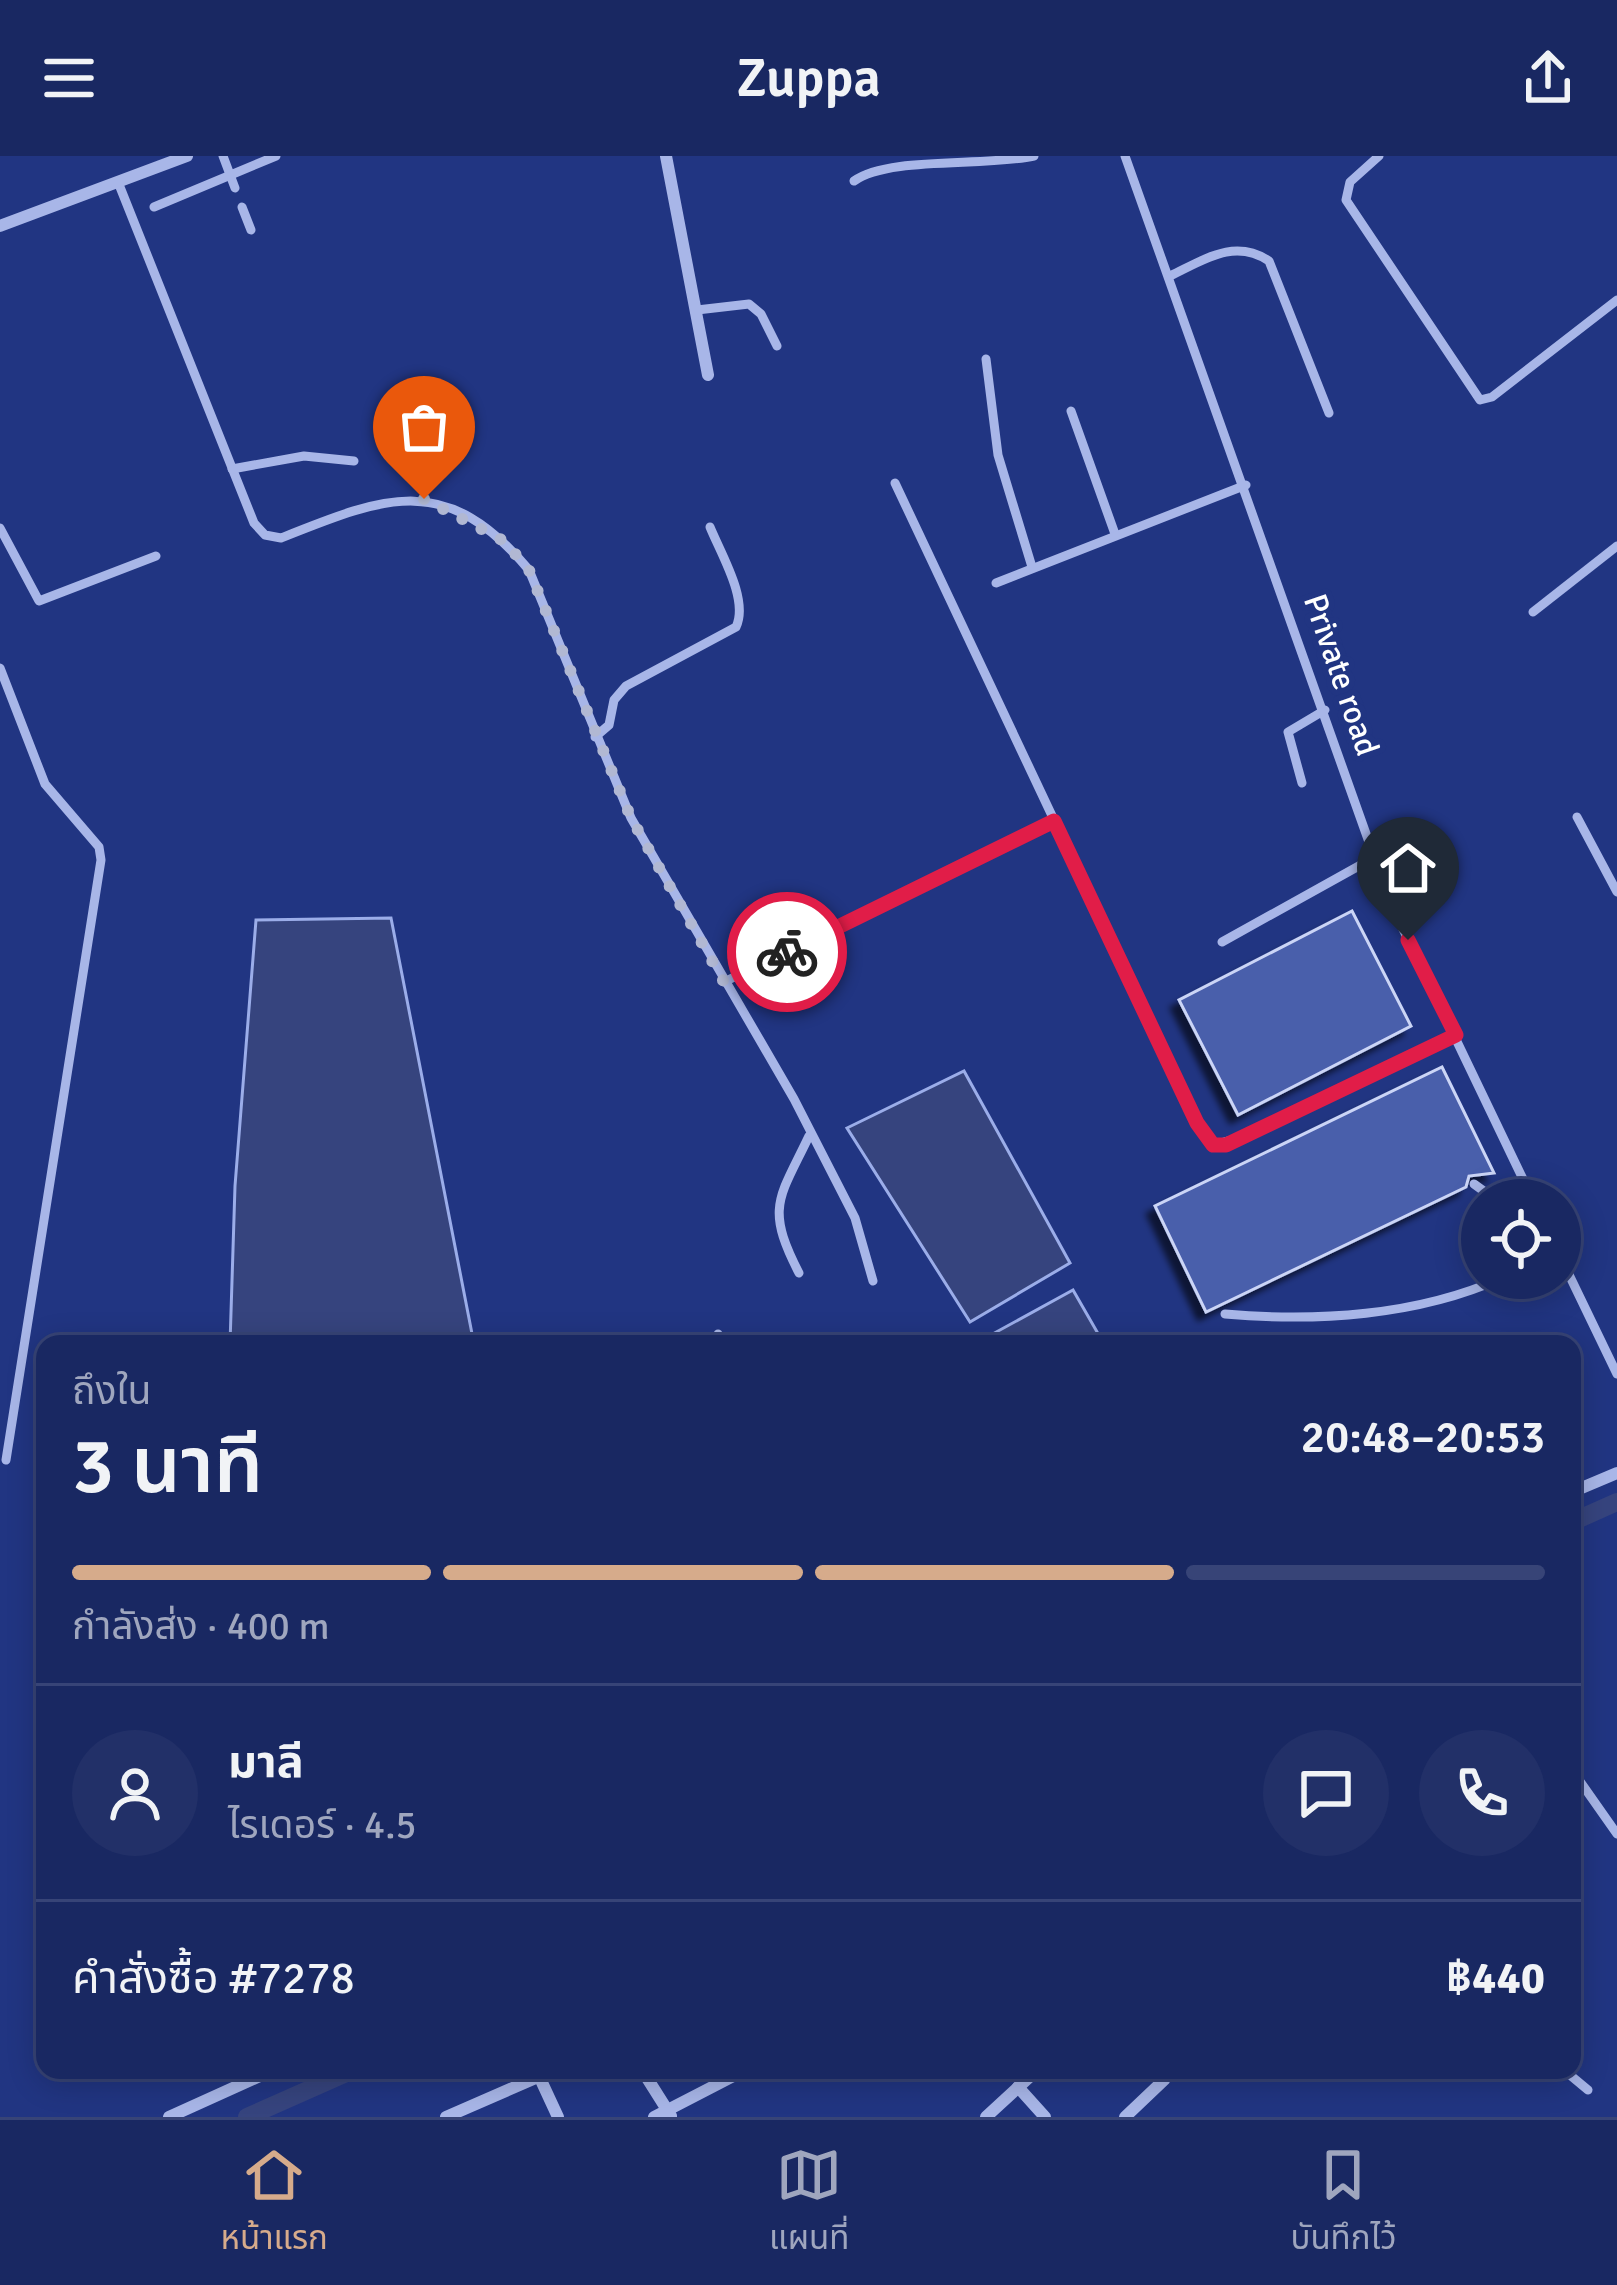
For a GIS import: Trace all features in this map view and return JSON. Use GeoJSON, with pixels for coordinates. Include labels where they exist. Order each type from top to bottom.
{"type":"FeatureCollection","features":[{"type":"Feature","properties":{"kind":"street"},"geometry":{"type":"LineString","coordinates":[[0,226],[187,156]]}},
{"type":"Feature","properties":{"kind":"street"},"geometry":{"type":"LineString","coordinates":[[666,156],[708,375]]}},
{"type":"Feature","properties":{"kind":"street"},"geometry":{"type":"LineString","coordinates":[[1581,1488],[1617,1473]]}},
{"type":"Feature","properties":{"kind":"street"},"geometry":{"type":"LineString","coordinates":[[169,2117],[237,2079]]}},
{"type":"Feature","properties":{"kind":"street"},"geometry":{"type":"LineString","coordinates":[[446,2117],[467,2113],[533,2079]]}},
{"type":"Feature","properties":{"kind":"street"},"geometry":{"type":"LineString","coordinates":[[540,2079],[558,2117]]}},
{"type":"Feature","properties":{"kind":"street"},"geometry":{"type":"LineString","coordinates":[[647,2079],[670,2114]]}},
{"type":"Feature","properties":{"kind":"street"},"geometry":{"type":"LineString","coordinates":[[654,2117],[670,2114],[730,2079]]}},
{"type":"Feature","properties":{"kind":"street"},"geometry":{"type":"LineString","coordinates":[[986,2117],[1026,2079]]}},
{"type":"Feature","properties":{"kind":"street"},"geometry":{"type":"LineString","coordinates":[[1124,2117],[1164,2080]]}},
{"type":"Feature","properties":{"kind":"street"},"geometry":{"type":"LineString","coordinates":[[1018,2087],[1046,2117]]}},
{"type":"Feature","properties":{"kind":"lane"},"geometry":{"type":"LineString","coordinates":[[223,156],[235,188]]}},
{"type":"Feature","properties":{"kind":"lane"},"geometry":{"type":"LineString","coordinates":[[154,207],[276,156]]}},
{"type":"Feature","properties":{"kind":"lane"},"geometry":{"type":"LineString","coordinates":[[854,181],[868,170],[906,163],[996,164],[1034,156]]}},
{"type":"Feature","properties":{"kind":"lane","name":"Private road"},"geometry":{"type":"LineString","coordinates":[[1125,156],[1246,485],[1391,904],[1523,1179]]}},
{"type":"Feature","properties":{"kind":"lane"},"geometry":{"type":"LineString","coordinates":[[1379,156],[1350,182],[1346,200],[1480,400],[1492,397],[1617,299]]}},
{"type":"Feature","properties":{"kind":"lane"},"geometry":{"type":"LineString","coordinates":[[118,182],[254,523],[265,535],[281,538],[382,500],[406,497],[471,520],[504,541],[529,570],[631,818],[794,1099],[855,1218],[873,1280]]}},
{"type":"Feature","properties":{"kind":"lane"},"geometry":{"type":"LineString","coordinates":[[242,207],[250,230]]}},
{"type":"Feature","properties":{"kind":"lane"},"geometry":{"type":"LineString","coordinates":[[1170,275],[1223,251],[1251,250],[1269,261],[1329,413]]}},
{"type":"Feature","properties":{"kind":"lane"},"geometry":{"type":"LineString","coordinates":[[697,310],[749,304],[761,314],[777,346]]}},
{"type":"Feature","properties":{"kind":"lane"},"geometry":{"type":"LineString","coordinates":[[986,359],[998,454],[1032,567]]}},
{"type":"Feature","properties":{"kind":"lane"},"geometry":{"type":"LineString","coordinates":[[1071,411],[1114,534]]}},
{"type":"Feature","properties":{"kind":"lane"},"geometry":{"type":"LineString","coordinates":[[232,469],[304,455],[354,461]]}},
{"type":"Feature","properties":{"kind":"lane"},"geometry":{"type":"LineString","coordinates":[[895,483],[1197,1123],[1213,1145],[1250,1135],[1456,1035]]}},
{"type":"Feature","properties":{"kind":"lane"},"geometry":{"type":"LineString","coordinates":[[997,583],[1246,485]]}},
{"type":"Feature","properties":{"kind":"lane"},"geometry":{"type":"LineString","coordinates":[[595,737],[609,725],[614,700],[626,686],[736,627],[741,617],[737,596],[710,527]]}},
{"type":"Feature","properties":{"kind":"lane"},"geometry":{"type":"LineString","coordinates":[[0,528],[39,601],[156,556]]}},
{"type":"Feature","properties":{"kind":"lane"},"geometry":{"type":"LineString","coordinates":[[1533,612],[1617,546]]}},
{"type":"Feature","properties":{"kind":"lane"},"geometry":{"type":"LineString","coordinates":[[0,668],[32,758],[46,784],[99,847],[101,860],[6,1460]]}},
{"type":"Feature","properties":{"kind":"lane"},"geometry":{"type":"LineString","coordinates":[[1302,783],[1288,732],[1325,710]]}},
{"type":"Feature","properties":{"kind":"lane"},"geometry":{"type":"LineString","coordinates":[[1576,817],[1617,892]]}},
{"type":"Feature","properties":{"kind":"lane"},"geometry":{"type":"LineString","coordinates":[[724,982],[1054,821]]}},
{"type":"Feature","properties":{"kind":"lane"},"geometry":{"type":"LineString","coordinates":[[1222,942],[1376,857]]}},
{"type":"Feature","properties":{"kind":"lane"},"geometry":{"type":"LineString","coordinates":[[799,1274],[775,1214],[777,1196],[809,1136]]}},
{"type":"Feature","properties":{"kind":"lane"},"geometry":{"type":"LineString","coordinates":[[1225,1314],[1304,1321],[1362,1313],[1461,1288]]}},
{"type":"Feature","properties":{"kind":"lane"},"geometry":{"type":"LineString","coordinates":[[1581,1299],[1617,1374]]}},
{"type":"Feature","properties":{"kind":"lane"},"geometry":{"type":"LineString","coordinates":[[1581,1783],[1617,1834]]}},
{"type":"Feature","properties":{"kind":"lane"},"geometry":{"type":"LineString","coordinates":[[1575,2079],[1588,2090]]}},
{"type":"Feature","properties":{"kind":"water"},"geometry":{"type":"Polygon","coordinates":[[[391,918],[472,1335],[230,1335],[235,1186],[256,920],[391,918]]]}},
{"type":"Feature","properties":{"kind":"water"},"geometry":{"type":"Polygon","coordinates":[[[964,1071],[1070,1263],[970,1322],[847,1128],[964,1071]]]}},
{"type":"Feature","properties":{"kind":"water"},"geometry":{"type":"Polygon","coordinates":[[[1073,1290],[1099,1335],[991,1335],[1073,1290]]]}},
{"type":"Feature","properties":{"kind":"building"},"geometry":{"type":"Polygon","coordinates":[[[1352,911],[1411,1026],[1238,1115],[1179,1000],[1352,911]]]}},
{"type":"Feature","properties":{"kind":"building"},"geometry":{"type":"Polygon","coordinates":[[[1442,1067],[1494,1173],[1461,1179],[1461,1189],[1206,1312],[1155,1206],[1442,1067]]]}},
{"type":"Feature","properties":{"kind":"waterway"},"geometry":{"type":"LineString","coordinates":[[1581,1518],[1617,1502]]}},
{"type":"Feature","properties":{"kind":"waterway"},"geometry":{"type":"LineString","coordinates":[[247,2117],[333,2079]]}},
{"type":"Feature","properties":{"kind":"way so far"},"geometry":{"type":"LineString","coordinates":[[424,499],[504,541],[529,570],[631,818],[724,982],[787,952]]}},
{"type":"Feature","properties":{"kind":"route"},"geometry":{"type":"LineString","coordinates":[[787,952],[1054,821],[1197,1123],[1213,1145],[1226,1145],[1456,1035],[1408,940]]}}]}
